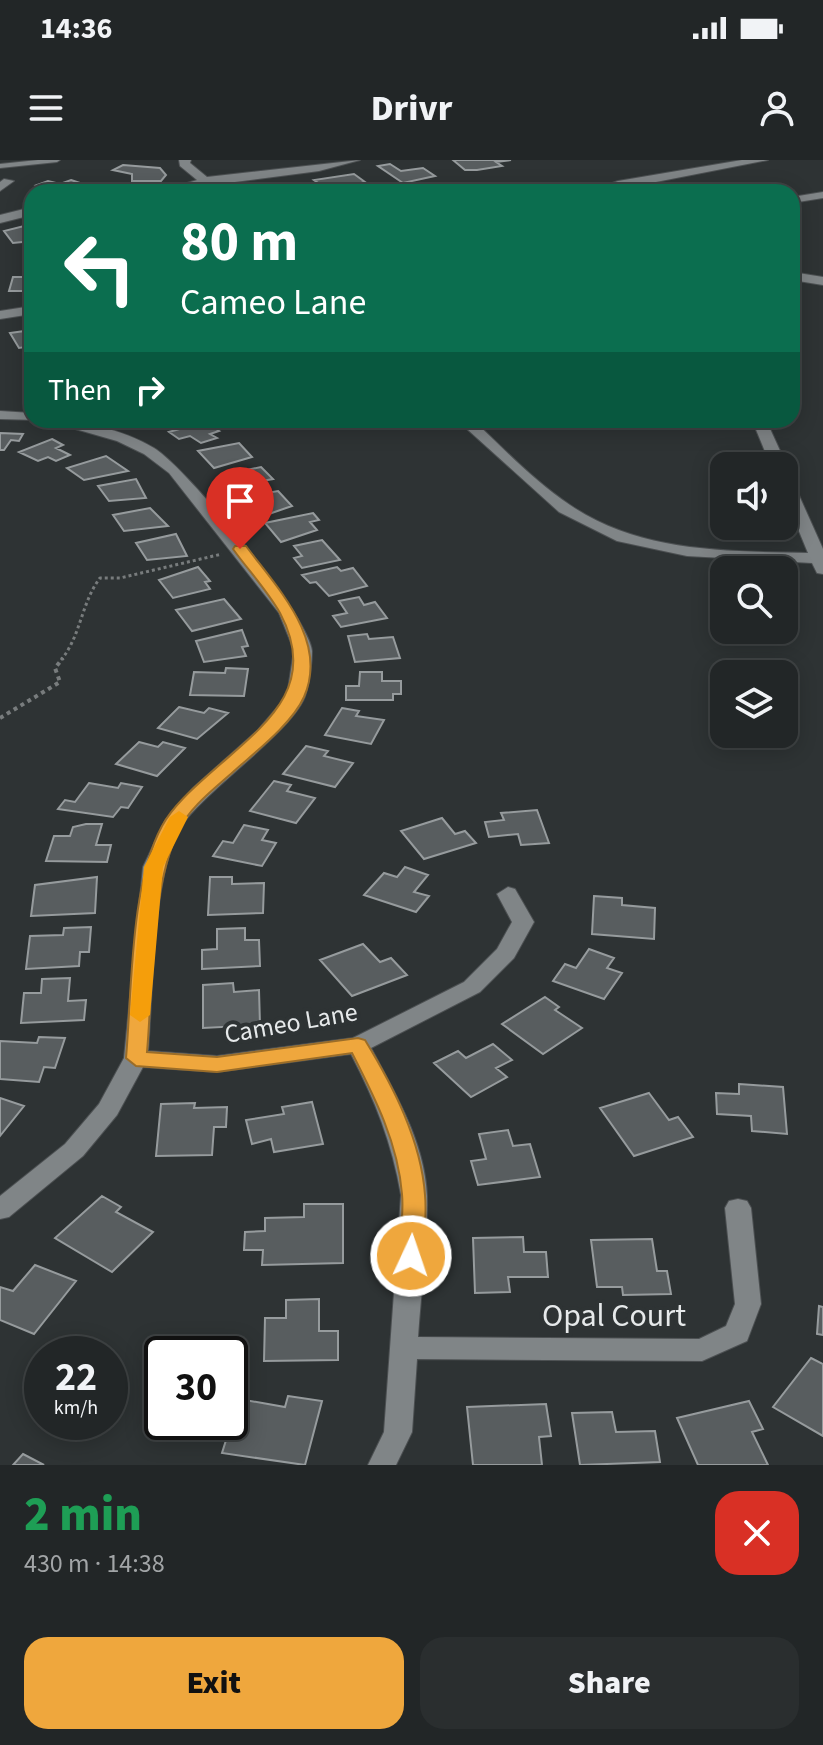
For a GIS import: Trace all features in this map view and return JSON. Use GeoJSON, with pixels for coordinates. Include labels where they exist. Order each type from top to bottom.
{"type":"FeatureCollection","features":[{"type":"Feature","properties":{"kind":"street"},"geometry":{"type":"LineString","coordinates":[[185,160],[184,164],[205,181]]}},
{"type":"Feature","properties":{"kind":"street"},"geometry":{"type":"LineString","coordinates":[[194,184],[319,168],[354,160]]}},
{"type":"Feature","properties":{"kind":"street"},"geometry":{"type":"LineString","coordinates":[[624,184],[762,160]]}},
{"type":"Feature","properties":{"kind":"street"},"geometry":{"type":"LineString","coordinates":[[800,199],[823,195]]}},
{"type":"Feature","properties":{"kind":"street"},"geometry":{"type":"LineString","coordinates":[[2,216],[24,212]]}},
{"type":"Feature","properties":{"kind":"street"},"geometry":{"type":"LineString","coordinates":[[800,277],[823,281]]}},
{"type":"Feature","properties":{"kind":"street"},"geometry":{"type":"LineString","coordinates":[[0,315],[24,311]]}},
{"type":"Feature","properties":{"kind":"street"},"geometry":{"type":"LineString","coordinates":[[0,415],[24,416]]}},
{"type":"Feature","properties":{"kind":"street"},"geometry":{"type":"LineString","coordinates":[[0,1210],[74,1150],[108,1109],[136,1058],[153,867],[172,825],[200,792],[265,734],[296,697],[303,650],[287,612],[240,549],[174,470],[149,451],[92,428]]}},
{"type":"Feature","properties":{"kind":"street"},"geometry":{"type":"LineString","coordinates":[[473,428],[566,510],[601,529],[643,543],[708,555],[821,564],[798,509]]}},
{"type":"Feature","properties":{"kind":"street"},"geometry":{"type":"LineString","coordinates":[[762,428],[773,452]]}},
{"type":"Feature","properties":{"kind":"street","name":"Cameo Lane"},"geometry":{"type":"LineString","coordinates":[[136,1058],[217,1064],[358,1045],[472,987],[506,953],[523,922],[508,894]]}},
{"type":"Feature","properties":{"kind":"street"},"geometry":{"type":"LineString","coordinates":[[358,1045],[390,1106],[407,1156],[414,1195],[398,1432],[382,1465]]}},
{"type":"Feature","properties":{"kind":"street","name":"Opal Court"},"geometry":{"type":"LineString","coordinates":[[406,1348],[702,1350],[737,1333],[748,1304],[738,1208]]}},
{"type":"Feature","properties":{"kind":"lane"},"geometry":{"type":"LineString","coordinates":[[0,166],[57,160]]}},
{"type":"Feature","properties":{"kind":"path"},"geometry":{"type":"LineString","coordinates":[[0,718],[13,706],[38,699],[60,682],[55,668],[71,648],[87,595],[100,578],[120,578],[240,549]]}},
{"type":"Feature","properties":{"kind":"building"},"geometry":{"type":"Polygon","coordinates":[[[453,160],[511,160],[496,162],[502,166],[465,170],[453,160]]]}},
{"type":"Feature","properties":{"kind":"building"},"geometry":{"type":"Polygon","coordinates":[[[390,164],[401,171],[423,168],[435,176],[403,183],[378,166],[390,164]]]}},
{"type":"Feature","properties":{"kind":"building"},"geometry":{"type":"Polygon","coordinates":[[[123,165],[160,168],[166,175],[161,181],[132,181],[132,174],[113,170],[123,165]]]}},
{"type":"Feature","properties":{"kind":"building"},"geometry":{"type":"Polygon","coordinates":[[[354,174],[365,182],[320,184],[314,180],[354,174]]]}},
{"type":"Feature","properties":{"kind":"building"},"geometry":{"type":"Polygon","coordinates":[[[71,180],[83,184],[60,184],[71,180]]]}},
{"type":"Feature","properties":{"kind":"building"},"geometry":{"type":"Polygon","coordinates":[[[24,226],[24,242],[13,243],[4,231],[24,226]]]}},
{"type":"Feature","properties":{"kind":"building"},"geometry":{"type":"Polygon","coordinates":[[[13,277],[24,277],[24,291],[9,291],[13,277]]]}},
{"type":"Feature","properties":{"kind":"building"},"geometry":{"type":"Polygon","coordinates":[[[24,331],[24,347],[19,348],[10,333],[24,331]]]}},
{"type":"Feature","properties":{"kind":"building"},"geometry":{"type":"Polygon","coordinates":[[[183,428],[214,428],[219,431],[210,434],[217,438],[201,443],[190,436],[179,439],[169,432],[183,428]]]}},
{"type":"Feature","properties":{"kind":"building"},"geometry":{"type":"Polygon","coordinates":[[[0,433],[23,434],[19,441],[11,440],[4,450],[0,450],[0,433]]]}},
{"type":"Feature","properties":{"kind":"building"},"geometry":{"type":"Polygon","coordinates":[[[52,439],[63,445],[56,448],[70,455],[56,461],[48,457],[38,461],[19,452],[52,439]]]}},
{"type":"Feature","properties":{"kind":"building"},"geometry":{"type":"Polygon","coordinates":[[[239,443],[252,457],[214,468],[198,451],[239,443]]]}},
{"type":"Feature","properties":{"kind":"building"},"geometry":{"type":"Polygon","coordinates":[[[106,456],[128,471],[84,480],[67,468],[106,456]]]}},
{"type":"Feature","properties":{"kind":"building"},"geometry":{"type":"Polygon","coordinates":[[[261,467],[273,479],[262,481],[267,487],[249,490],[240,481],[229,483],[222,475],[261,467]]]}},
{"type":"Feature","properties":{"kind":"building"},"geometry":{"type":"Polygon","coordinates":[[[136,479],[146,498],[109,501],[98,486],[136,479]]]}},
{"type":"Feature","properties":{"kind":"building"},"geometry":{"type":"Polygon","coordinates":[[[278,491],[292,506],[260,517],[239,498],[278,491]]]}},
{"type":"Feature","properties":{"kind":"building"},"geometry":{"type":"Polygon","coordinates":[[[150,508],[168,526],[124,531],[113,515],[150,508]]]}},
{"type":"Feature","properties":{"kind":"building"},"geometry":{"type":"Polygon","coordinates":[[[313,513],[319,520],[310,522],[317,530],[281,542],[265,523],[313,513]]]}},
{"type":"Feature","properties":{"kind":"building"},"geometry":{"type":"Polygon","coordinates":[[[176,534],[187,556],[147,560],[136,543],[176,534]]]}},
{"type":"Feature","properties":{"kind":"building"},"geometry":{"type":"Polygon","coordinates":[[[322,540],[340,560],[302,568],[294,558],[302,556],[294,546],[322,540]]]}},
{"type":"Feature","properties":{"kind":"building"},"geometry":{"type":"Polygon","coordinates":[[[198,567],[210,581],[205,582],[210,589],[173,598],[159,580],[198,567]]]}},
{"type":"Feature","properties":{"kind":"building"},"geometry":{"type":"Polygon","coordinates":[[[337,567],[341,571],[353,568],[367,586],[329,596],[316,582],[310,583],[302,575],[337,567]]]}},
{"type":"Feature","properties":{"kind":"building"},"geometry":{"type":"Polygon","coordinates":[[[359,597],[364,605],[375,602],[387,618],[341,627],[333,616],[347,613],[339,601],[359,597]]]}},
{"type":"Feature","properties":{"kind":"building"},"geometry":{"type":"Polygon","coordinates":[[[224,599],[241,619],[192,631],[176,610],[224,599]]]}},
{"type":"Feature","properties":{"kind":"building"},"geometry":{"type":"Polygon","coordinates":[[[242,630],[248,646],[242,647],[246,656],[204,662],[196,641],[242,630]]]}},
{"type":"Feature","properties":{"kind":"building"},"geometry":{"type":"Polygon","coordinates":[[[367,634],[369,639],[393,637],[400,658],[355,662],[348,636],[367,634]]]}},
{"type":"Feature","properties":{"kind":"building"},"geometry":{"type":"Polygon","coordinates":[[[226,668],[248,669],[244,696],[190,695],[194,672],[225,673],[226,668]]]}},
{"type":"Feature","properties":{"kind":"building"},"geometry":{"type":"Polygon","coordinates":[[[360,672],[382,672],[382,681],[401,681],[401,694],[393,694],[393,700],[346,700],[346,686],[359,686],[360,672]]]}},
{"type":"Feature","properties":{"kind":"building"},"geometry":{"type":"Polygon","coordinates":[[[179,707],[204,713],[209,708],[228,713],[197,739],[158,728],[179,707]]]}},
{"type":"Feature","properties":{"kind":"building"},"geometry":{"type":"Polygon","coordinates":[[[342,708],[359,711],[356,716],[384,720],[371,744],[325,735],[342,708]]]}},
{"type":"Feature","properties":{"kind":"building"},"geometry":{"type":"Polygon","coordinates":[[[139,742],[158,747],[163,742],[185,748],[157,776],[116,764],[139,742]]]}},
{"type":"Feature","properties":{"kind":"building"},"geometry":{"type":"Polygon","coordinates":[[[306,746],[328,751],[324,756],[353,763],[335,787],[283,774],[306,746]]]}},
{"type":"Feature","properties":{"kind":"building"},"geometry":{"type":"Polygon","coordinates":[[[274,781],[291,785],[287,791],[315,798],[296,823],[250,811],[274,781]]]}},
{"type":"Feature","properties":{"kind":"building"},"geometry":{"type":"Polygon","coordinates":[[[89,783],[118,788],[121,783],[142,787],[128,808],[121,807],[113,817],[58,809],[65,800],[75,802],[89,783]]]}},
{"type":"Feature","properties":{"kind":"building"},"geometry":{"type":"Polygon","coordinates":[[[537,810],[549,843],[521,845],[518,834],[489,837],[485,822],[504,820],[501,813],[537,810]]]}},
{"type":"Feature","properties":{"kind":"building"},"geometry":{"type":"Polygon","coordinates":[[[442,818],[455,834],[465,831],[476,843],[424,859],[401,831],[442,818]]]}},
{"type":"Feature","properties":{"kind":"building"},"geometry":{"type":"Polygon","coordinates":[[[102,824],[96,845],[111,845],[107,862],[46,861],[54,836],[70,836],[73,827],[102,824]]]}},
{"type":"Feature","properties":{"kind":"building"},"geometry":{"type":"Polygon","coordinates":[[[244,825],[268,830],[262,840],[276,843],[262,866],[213,856],[223,841],[233,843],[244,825]]]}},
{"type":"Feature","properties":{"kind":"building"},"geometry":{"type":"Polygon","coordinates":[[[405,867],[428,875],[414,892],[429,896],[416,912],[364,895],[384,873],[397,877],[405,867]]]}},
{"type":"Feature","properties":{"kind":"building"},"geometry":{"type":"Polygon","coordinates":[[[97,877],[95,913],[31,916],[35,885],[97,877]]]}},
{"type":"Feature","properties":{"kind":"building"},"geometry":{"type":"Polygon","coordinates":[[[210,877],[232,877],[232,884],[264,883],[263,913],[208,915],[210,877]]]}},
{"type":"Feature","properties":{"kind":"building"},"geometry":{"type":"Polygon","coordinates":[[[594,896],[622,898],[622,905],[655,908],[654,939],[592,934],[594,896]]]}},
{"type":"Feature","properties":{"kind":"building"},"geometry":{"type":"Polygon","coordinates":[[[91,927],[89,952],[80,952],[79,966],[26,969],[30,936],[63,935],[64,928],[91,927]]]}},
{"type":"Feature","properties":{"kind":"building"},"geometry":{"type":"Polygon","coordinates":[[[245,928],[245,940],[259,940],[260,966],[202,969],[202,950],[217,949],[217,929],[245,928]]]}},
{"type":"Feature","properties":{"kind":"building"},"geometry":{"type":"Polygon","coordinates":[[[363,944],[380,962],[391,958],[407,975],[352,996],[320,960],[363,944]]]}},
{"type":"Feature","properties":{"kind":"building"},"geometry":{"type":"Polygon","coordinates":[[[589,949],[614,958],[607,968],[622,973],[604,999],[553,981],[565,964],[576,968],[589,949]]]}},
{"type":"Feature","properties":{"kind":"building"},"geometry":{"type":"Polygon","coordinates":[[[70,978],[68,1001],[86,1000],[84,1020],[21,1023],[24,993],[41,993],[42,979],[70,978]]]}},
{"type":"Feature","properties":{"kind":"building"},"geometry":{"type":"Polygon","coordinates":[[[233,983],[234,992],[259,990],[260,1025],[203,1028],[203,985],[233,983]]]}},
{"type":"Feature","properties":{"kind":"building"},"geometry":{"type":"Polygon","coordinates":[[[545,997],[559,1007],[555,1010],[582,1028],[543,1054],[502,1024],[545,997]]]}},
{"type":"Feature","properties":{"kind":"building"},"geometry":{"type":"Polygon","coordinates":[[[39,1037],[65,1038],[55,1068],[44,1067],[39,1082],[0,1079],[0,1041],[37,1043],[39,1037]]]}},
{"type":"Feature","properties":{"kind":"building"},"geometry":{"type":"Polygon","coordinates":[[[493,1044],[512,1060],[496,1068],[507,1077],[471,1097],[434,1063],[458,1051],[466,1058],[493,1044]]]}},
{"type":"Feature","properties":{"kind":"building"},"geometry":{"type":"Polygon","coordinates":[[[739,1084],[783,1087],[787,1134],[752,1131],[751,1116],[717,1114],[716,1093],[739,1094],[739,1084]]]}},
{"type":"Feature","properties":{"kind":"building"},"geometry":{"type":"Polygon","coordinates":[[[649,1093],[669,1120],[678,1117],[693,1137],[634,1156],[600,1108],[649,1093]]]}},
{"type":"Feature","properties":{"kind":"building"},"geometry":{"type":"Polygon","coordinates":[[[0,1098],[24,1106],[0,1136],[0,1098]]]}},
{"type":"Feature","properties":{"kind":"building"},"geometry":{"type":"Polygon","coordinates":[[[312,1102],[323,1144],[274,1152],[271,1139],[252,1144],[246,1120],[284,1114],[282,1107],[312,1102]]]}},
{"type":"Feature","properties":{"kind":"building"},"geometry":{"type":"Polygon","coordinates":[[[195,1103],[194,1108],[227,1107],[226,1127],[214,1127],[212,1155],[156,1156],[161,1104],[195,1103]]]}},
{"type":"Feature","properties":{"kind":"building"},"geometry":{"type":"Polygon","coordinates":[[[508,1130],[513,1146],[530,1144],[540,1177],[478,1185],[471,1161],[486,1159],[479,1134],[508,1130]]]}},
{"type":"Feature","properties":{"kind":"building"},"geometry":{"type":"Polygon","coordinates":[[[102,1196],[121,1207],[116,1212],[153,1232],[112,1272],[55,1238],[102,1196]]]}},
{"type":"Feature","properties":{"kind":"building"},"geometry":{"type":"Polygon","coordinates":[[[304,1204],[343,1204],[343,1263],[262,1265],[263,1250],[244,1250],[245,1232],[265,1231],[265,1218],[304,1217],[304,1204]]]}},
{"type":"Feature","properties":{"kind":"building"},"geometry":{"type":"Polygon","coordinates":[[[523,1237],[524,1252],[546,1252],[548,1277],[508,1277],[510,1292],[475,1293],[473,1238],[523,1237]]]}},
{"type":"Feature","properties":{"kind":"building"},"geometry":{"type":"Polygon","coordinates":[[[652,1239],[657,1271],[667,1271],[671,1294],[623,1295],[622,1287],[597,1287],[591,1240],[652,1239]]]}},
{"type":"Feature","properties":{"kind":"building"},"geometry":{"type":"Polygon","coordinates":[[[35,1265],[76,1281],[34,1334],[0,1320],[0,1287],[13,1291],[35,1265]]]}},
{"type":"Feature","properties":{"kind":"building"},"geometry":{"type":"Polygon","coordinates":[[[319,1299],[319,1331],[338,1331],[338,1360],[264,1361],[265,1318],[286,1318],[286,1300],[319,1299]]]}},
{"type":"Feature","properties":{"kind":"building"},"geometry":{"type":"Polygon","coordinates":[[[819,1306],[823,1307],[823,1335],[817,1334],[819,1306]]]}},
{"type":"Feature","properties":{"kind":"building"},"geometry":{"type":"Polygon","coordinates":[[[811,1358],[823,1364],[823,1436],[773,1407],[811,1358]]]}},
{"type":"Feature","properties":{"kind":"building"},"geometry":{"type":"Polygon","coordinates":[[[288,1396],[322,1401],[305,1465],[222,1453],[226,1440],[248,1440],[248,1401],[285,1407],[288,1396]]]}},
{"type":"Feature","properties":{"kind":"building"},"geometry":{"type":"Polygon","coordinates":[[[749,1401],[763,1429],[752,1432],[768,1465],[698,1465],[677,1418],[749,1401]]]}},
{"type":"Feature","properties":{"kind":"building"},"geometry":{"type":"Polygon","coordinates":[[[546,1404],[551,1436],[539,1437],[542,1465],[473,1465],[467,1407],[546,1404]]]}},
{"type":"Feature","properties":{"kind":"building"},"geometry":{"type":"Polygon","coordinates":[[[612,1412],[616,1432],[655,1431],[660,1462],[580,1465],[572,1413],[612,1412]]]}},
{"type":"Feature","properties":{"kind":"building"},"geometry":{"type":"Polygon","coordinates":[[[23,1454],[44,1465],[13,1465],[23,1454]]]}},
{"type":"Feature","properties":{"kind":"slow traffic"},"geometry":{"type":"LineString","coordinates":[[140,1015],[153,867],[172,825],[179,817]]}},
{"type":"Feature","properties":{"kind":"route"},"geometry":{"type":"LineString","coordinates":[[240,549],[287,612],[303,650],[296,697],[265,734],[200,792],[172,825],[153,867],[136,1058],[217,1064],[358,1045],[390,1106],[407,1156],[414,1195],[411,1256]]}}]}
